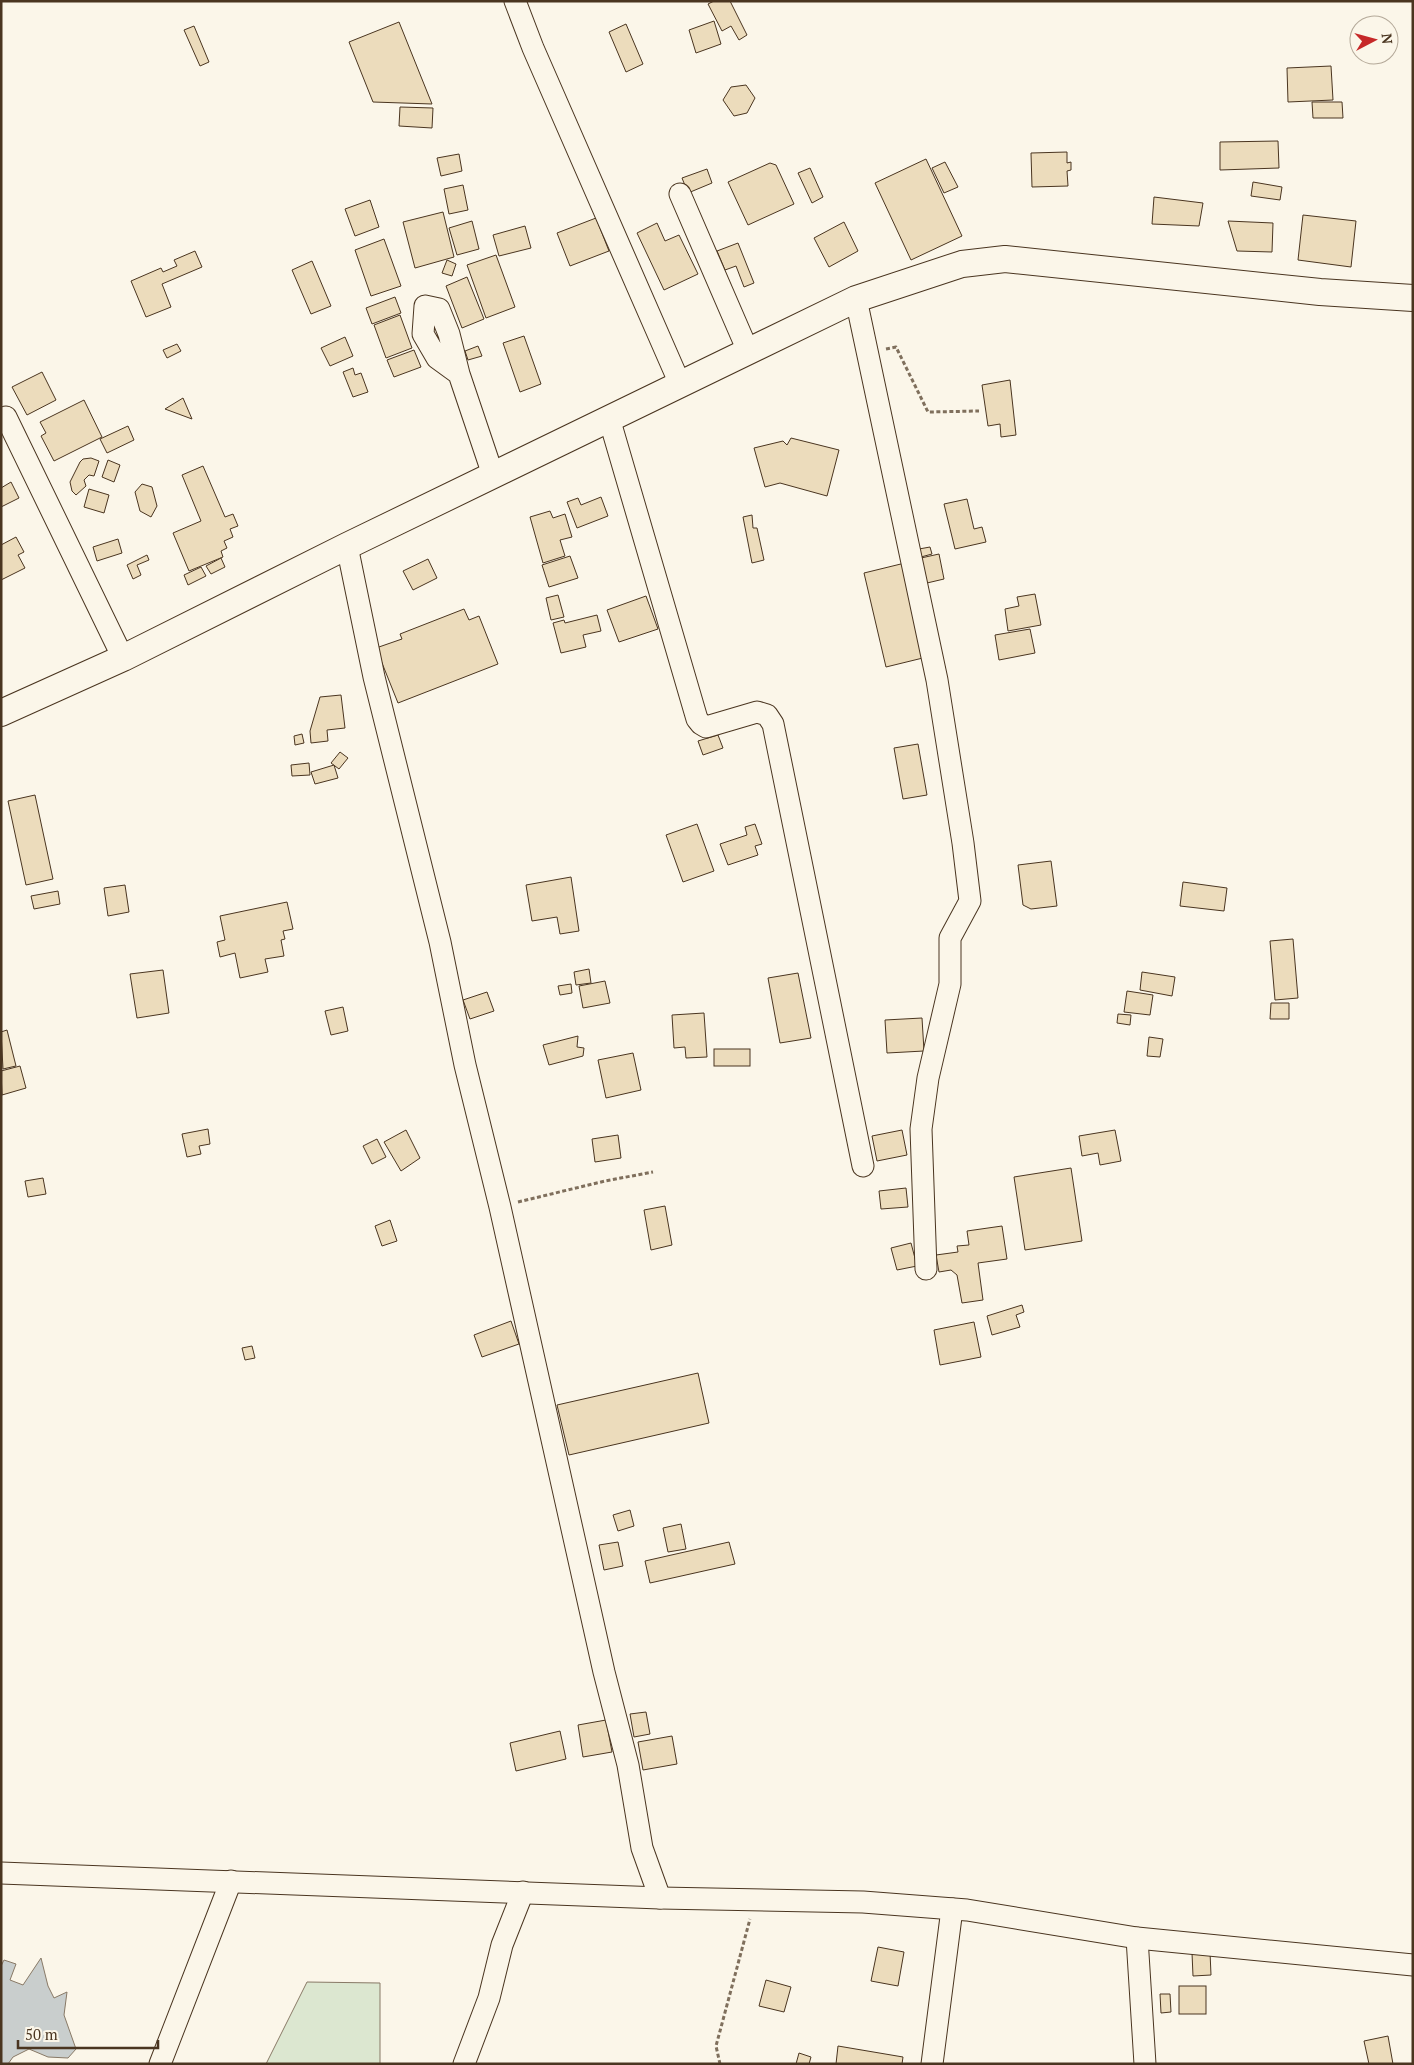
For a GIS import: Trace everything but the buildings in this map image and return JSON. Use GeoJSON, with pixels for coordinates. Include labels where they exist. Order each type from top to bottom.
{"type":"FeatureCollection","features":[{"type":"Feature","properties":{"kind":"main road"},"geometry":{"type":"LineString","coordinates":[[1,713],[123,658],[347,546],[856,299],[962,264],[1006,259],[1320,292],[1413,298]]}},
{"type":"Feature","properties":{"kind":"street"},"geometry":{"type":"LineString","coordinates":[[515,1],[533,48],[680,384]]}},
{"type":"Feature","properties":{"kind":"street"},"geometry":{"type":"LineString","coordinates":[[680,194],[748,351]]}},
{"type":"Feature","properties":{"kind":"street"},"geometry":{"type":"LineString","coordinates":[[856,299],[937,680],[963,843],[970,901],[950,938],[950,984],[928,1078],[922,1120],[926,1269]]}},
{"type":"Feature","properties":{"kind":"street"},"geometry":{"type":"LineString","coordinates":[[459,374],[494,475]]}},
{"type":"Feature","properties":{"kind":"street"},"geometry":{"type":"LineString","coordinates":[[6,417],[123,658]]}},
{"type":"Feature","properties":{"kind":"street"},"geometry":{"type":"LineString","coordinates":[[609,418],[697,719],[706,726],[757,712],[767,715],[773,724],[863,1166]]}},
{"type":"Feature","properties":{"kind":"street"},"geometry":{"type":"LineString","coordinates":[[347,546],[374,677],[440,942],[465,1065],[500,1207],[604,1672],[628,1765],[642,1848],[660,1898]]}},
{"type":"Feature","properties":{"kind":"street"},"geometry":{"type":"LineString","coordinates":[[1,1874],[660,1898],[863,1902],[952,1909],[1137,1938],[1413,1965]]}},
{"type":"Feature","properties":{"kind":"street"},"geometry":{"type":"LineString","coordinates":[[160,2064],[231,1882]]}},
{"type":"Feature","properties":{"kind":"street"},"geometry":{"type":"LineString","coordinates":[[464,2064],[489,1998],[502,1945],[523,1892]]}},
{"type":"Feature","properties":{"kind":"street"},"geometry":{"type":"LineString","coordinates":[[932,2064],[952,1909]]}},
{"type":"Feature","properties":{"kind":"street"},"geometry":{"type":"LineString","coordinates":[[1137,1938],[1145,2064]]}},
{"type":"Feature","properties":{"kind":"path"},"geometry":{"type":"LineString","coordinates":[[868,352],[896,346],[928,412],[979,411]]}},
{"type":"Feature","properties":{"kind":"path"},"geometry":{"type":"LineString","coordinates":[[500,1207],[605,1180],[654,1172]]}},
{"type":"Feature","properties":{"kind":"path"},"geometry":{"type":"LineString","coordinates":[[720,2064],[716,2046],[756,1899]]}},
{"type":"Feature","properties":{"kind":"green space"},"geometry":{"type":"Polygon","coordinates":[[[307,1982],[380,1983],[380,2064],[266,2064],[307,1982]]]}},
{"type":"Feature","properties":{"kind":"shaded area"},"geometry":{"type":"Polygon","coordinates":[[[41,1958],[48,1986],[54,1998],[67,1992],[64,2015],[76,2049],[68,2058],[48,2057],[29,2049],[13,2057],[8,2064],[1,2064],[1,1966],[4,1960],[16,1964],[10,1980],[23,1985],[41,1958]]]}}]}
